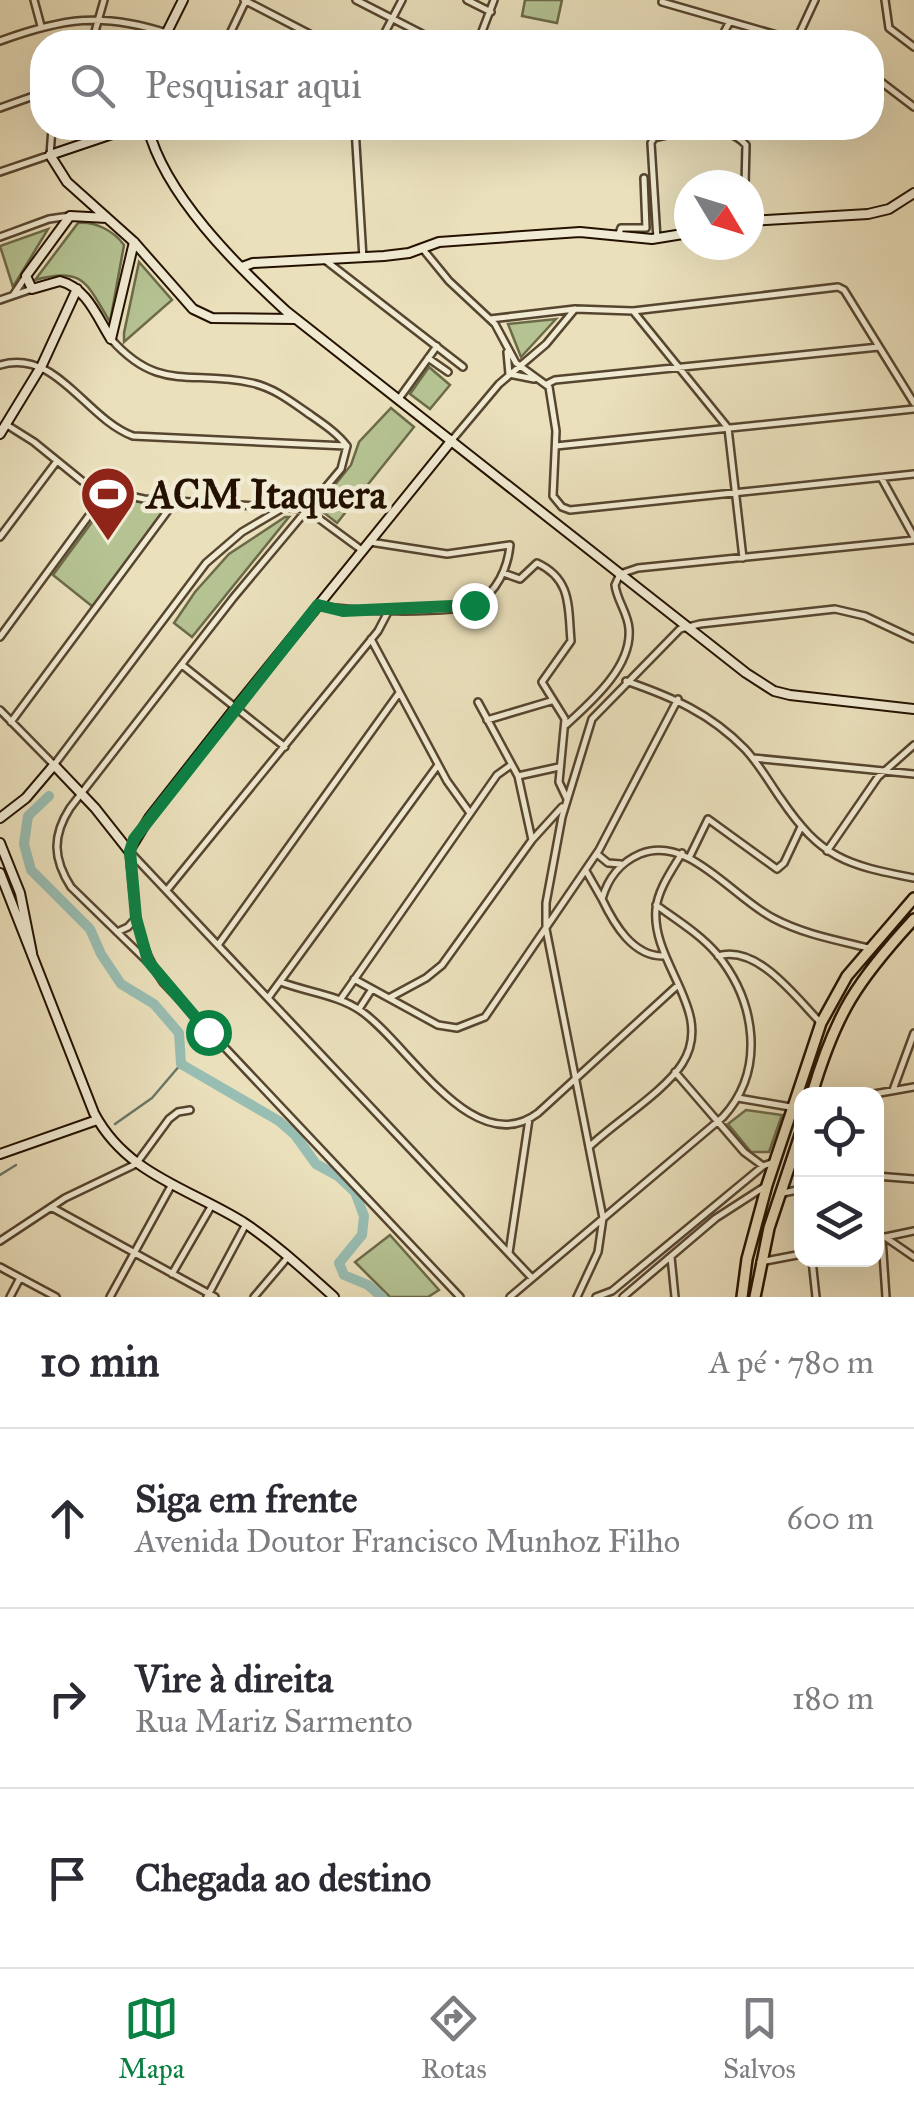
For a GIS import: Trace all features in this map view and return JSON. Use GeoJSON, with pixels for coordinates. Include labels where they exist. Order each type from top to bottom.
{"type":"FeatureCollection","features":[{"type":"Feature","properties":{"kind":"main road"},"geometry":{"type":"LineString","coordinates":[[803,1087],[821,1023],[848,976],[914,898]]}},
{"type":"Feature","properties":{"kind":"main road"},"geometry":{"type":"LineString","coordinates":[[815,1087],[841,1013],[866,972],[914,916]]}},
{"type":"Feature","properties":{"kind":"main road"},"geometry":{"type":"LineString","coordinates":[[742,1297],[769,1164],[794,1115]]}},
{"type":"Feature","properties":{"kind":"main road"},"geometry":{"type":"LineString","coordinates":[[755,1297],[760,1262],[794,1152]]}},
{"type":"Feature","properties":{"kind":"street"},"geometry":{"type":"LineString","coordinates":[[34,0],[42,26]]}},
{"type":"Feature","properties":{"kind":"street"},"geometry":{"type":"LineString","coordinates":[[97,30],[104,0]]}},
{"type":"Feature","properties":{"kind":"street"},"geometry":{"type":"LineString","coordinates":[[169,30],[183,0]]}},
{"type":"Feature","properties":{"kind":"street"},"geometry":{"type":"LineString","coordinates":[[232,30],[246,0],[303,30]]}},
{"type":"Feature","properties":{"kind":"street"},"geometry":{"type":"LineString","coordinates":[[356,0],[414,30]]}},
{"type":"Feature","properties":{"kind":"street"},"geometry":{"type":"LineString","coordinates":[[386,30],[402,0]]}},
{"type":"Feature","properties":{"kind":"street"},"geometry":{"type":"LineString","coordinates":[[467,0],[490,12]]}},
{"type":"Feature","properties":{"kind":"street"},"geometry":{"type":"LineString","coordinates":[[483,30],[494,0]]}},
{"type":"Feature","properties":{"kind":"street"},"geometry":{"type":"LineString","coordinates":[[803,30],[814,0]]}},
{"type":"Feature","properties":{"kind":"street"},"geometry":{"type":"LineString","coordinates":[[885,0],[889,28],[914,47]]}},
{"type":"Feature","properties":{"kind":"street"},"geometry":{"type":"LineString","coordinates":[[662,2],[757,30]]}},
{"type":"Feature","properties":{"kind":"street"},"geometry":{"type":"LineString","coordinates":[[31,30],[66,20],[101,19],[134,23],[148,30]]}},
{"type":"Feature","properties":{"kind":"street"},"geometry":{"type":"LineString","coordinates":[[725,30],[729,22]]}},
{"type":"Feature","properties":{"kind":"street"},"geometry":{"type":"LineString","coordinates":[[0,41],[30,30]]}},
{"type":"Feature","properties":{"kind":"street"},"geometry":{"type":"LineString","coordinates":[[884,84],[914,107]]}},
{"type":"Feature","properties":{"kind":"street"},"geometry":{"type":"LineString","coordinates":[[0,108],[30,97]]}},
{"type":"Feature","properties":{"kind":"street"},"geometry":{"type":"LineString","coordinates":[[51,140],[50,155],[67,182],[134,242],[174,291],[202,314],[212,318],[295,319]]}},
{"type":"Feature","properties":{"kind":"street"},"geometry":{"type":"LineString","coordinates":[[0,172],[94,140]]}},
{"type":"Feature","properties":{"kind":"street"},"geometry":{"type":"LineString","coordinates":[[153,140],[167,176],[242,267],[286,311],[686,627],[774,691],[914,709]]}},
{"type":"Feature","properties":{"kind":"street"},"geometry":{"type":"LineString","coordinates":[[356,140],[363,258]]}},
{"type":"Feature","properties":{"kind":"street"},"geometry":{"type":"LineString","coordinates":[[655,140],[652,141],[658,239]]}},
{"type":"Feature","properties":{"kind":"street"},"geometry":{"type":"LineString","coordinates":[[740,140],[744,142],[745,170]]}},
{"type":"Feature","properties":{"kind":"street"},"geometry":{"type":"LineString","coordinates":[[618,236],[622,228],[646,228],[644,178]]}},
{"type":"Feature","properties":{"kind":"street"},"geometry":{"type":"LineString","coordinates":[[764,220],[868,214],[889,208],[914,193]]}},
{"type":"Feature","properties":{"kind":"street"},"geometry":{"type":"LineString","coordinates":[[83,215],[89,200]]}},
{"type":"Feature","properties":{"kind":"street"},"geometry":{"type":"LineString","coordinates":[[0,237],[49,219],[83,215],[109,218]]}},
{"type":"Feature","properties":{"kind":"street"},"geometry":{"type":"LineString","coordinates":[[12,296],[70,216]]}},
{"type":"Feature","properties":{"kind":"street"},"geometry":{"type":"LineString","coordinates":[[242,267],[406,254],[439,242],[580,232],[658,239],[674,236]]}},
{"type":"Feature","properties":{"kind":"street"},"geometry":{"type":"LineString","coordinates":[[111,339],[134,242]]}},
{"type":"Feature","properties":{"kind":"street"},"geometry":{"type":"LineString","coordinates":[[422,248],[449,281],[490,319],[520,367],[546,384],[551,392],[556,446],[553,496],[562,508],[914,474]]}},
{"type":"Feature","properties":{"kind":"street"},"geometry":{"type":"LineString","coordinates":[[325,260],[463,367]]}},
{"type":"Feature","properties":{"kind":"street"},"geometry":{"type":"LineString","coordinates":[[251,276],[265,263]]}},
{"type":"Feature","properties":{"kind":"street"},"geometry":{"type":"LineString","coordinates":[[26,276],[32,289]]}},
{"type":"Feature","properties":{"kind":"street"},"geometry":{"type":"LineString","coordinates":[[0,300],[60,281],[76,289],[91,305],[111,339],[140,367],[168,377],[236,380],[270,389],[332,430],[347,446]]}},
{"type":"Feature","properties":{"kind":"street"},"geometry":{"type":"LineString","coordinates":[[490,319],[575,309],[633,311],[838,287],[844,290],[914,406],[556,446]]}},
{"type":"Feature","properties":{"kind":"street"},"geometry":{"type":"LineString","coordinates":[[0,434],[42,365],[76,289]]}},
{"type":"Feature","properties":{"kind":"street"},"geometry":{"type":"LineString","coordinates":[[148,961],[136,918],[130,851],[149,818],[452,440],[509,374],[546,344],[575,309]]}},
{"type":"Feature","properties":{"kind":"street"},"geometry":{"type":"LineString","coordinates":[[278,320],[286,311]]}},
{"type":"Feature","properties":{"kind":"street"},"geometry":{"type":"LineString","coordinates":[[633,311],[728,428],[743,558]]}},
{"type":"Feature","properties":{"kind":"street"},"geometry":{"type":"LineString","coordinates":[[398,400],[437,346]]}},
{"type":"Feature","properties":{"kind":"street"},"geometry":{"type":"LineString","coordinates":[[546,384],[878,347]]}},
{"type":"Feature","properties":{"kind":"street"},"geometry":{"type":"LineString","coordinates":[[507,349],[509,374]]}},
{"type":"Feature","properties":{"kind":"street"},"geometry":{"type":"LineString","coordinates":[[428,358],[448,372]]}},
{"type":"Feature","properties":{"kind":"street"},"geometry":{"type":"LineString","coordinates":[[0,364],[18,360],[42,365],[104,420],[133,436],[347,446]]}},
{"type":"Feature","properties":{"kind":"street"},"geometry":{"type":"LineString","coordinates":[[509,374],[536,379]]}},
{"type":"Feature","properties":{"kind":"street"},"geometry":{"type":"LineString","coordinates":[[7,424],[82,481],[106,492],[175,501],[306,508],[362,551]]}},
{"type":"Feature","properties":{"kind":"street"},"geometry":{"type":"LineString","coordinates":[[347,446],[341,468],[82,793],[60,825],[56,842],[58,860],[71,887],[148,961],[208,1032],[460,1297]]}},
{"type":"Feature","properties":{"kind":"street"},"geometry":{"type":"LineString","coordinates":[[0,537],[57,461]]}},
{"type":"Feature","properties":{"kind":"street"},"geometry":{"type":"LineString","coordinates":[[566,802],[560,789],[560,766],[566,724],[611,677],[625,654],[629,626],[614,585],[620,574],[638,568],[914,539],[882,479]]}},
{"type":"Feature","properties":{"kind":"street"},"geometry":{"type":"LineString","coordinates":[[0,637],[106,492]]}},
{"type":"Feature","properties":{"kind":"street"},"geometry":{"type":"LineString","coordinates":[[12,722],[175,501]]}},
{"type":"Feature","properties":{"kind":"street"},"geometry":{"type":"LineString","coordinates":[[0,818],[26,798],[54,765],[206,563],[242,532],[286,506]]}},
{"type":"Feature","properties":{"kind":"street"},"geometry":{"type":"LineString","coordinates":[[318,605],[343,611],[473,606],[503,573],[510,545],[447,554],[370,542]]}},
{"type":"Feature","properties":{"kind":"street"},"geometry":{"type":"LineString","coordinates":[[503,573],[520,579],[537,563],[565,586],[572,641],[542,682],[566,724]]}},
{"type":"Feature","properties":{"kind":"street"},"geometry":{"type":"LineString","coordinates":[[577,1297],[598,1252],[603,1218],[546,929],[548,886],[566,802],[594,715],[674,634],[686,627],[835,609],[853,611],[914,639]]}},
{"type":"Feature","properties":{"kind":"street"},"geometry":{"type":"LineString","coordinates":[[167,890],[371,639],[389,610]]}},
{"type":"Feature","properties":{"kind":"street"},"geometry":{"type":"LineString","coordinates":[[371,639],[438,765],[470,813]]}},
{"type":"Feature","properties":{"kind":"street"},"geometry":{"type":"LineString","coordinates":[[182,665],[285,747]]}},
{"type":"Feature","properties":{"kind":"street"},"geometry":{"type":"LineString","coordinates":[[626,681],[678,699],[726,733],[752,758],[801,827],[827,851],[864,868],[914,878]]}},
{"type":"Feature","properties":{"kind":"street"},"geometry":{"type":"LineString","coordinates":[[218,945],[398,692]]}},
{"type":"Feature","properties":{"kind":"street"},"geometry":{"type":"LineString","coordinates":[[354,979],[438,1025],[456,1028],[476,1022],[491,1010],[597,854],[678,699]]}},
{"type":"Feature","properties":{"kind":"street"},"geometry":{"type":"LineString","coordinates":[[487,720],[553,701]]}},
{"type":"Feature","properties":{"kind":"street"},"geometry":{"type":"LineString","coordinates":[[478,702],[518,776],[532,840]]}},
{"type":"Feature","properties":{"kind":"street"},"geometry":{"type":"LineString","coordinates":[[0,710],[82,793],[130,851],[532,1278]]}},
{"type":"Feature","properties":{"kind":"street"},"geometry":{"type":"LineString","coordinates":[[827,851],[884,771],[914,745]]}},
{"type":"Feature","properties":{"kind":"street"},"geometry":{"type":"LineString","coordinates":[[752,758],[914,774]]}},
{"type":"Feature","properties":{"kind":"street"},"geometry":{"type":"LineString","coordinates":[[268,998],[438,765]]}},
{"type":"Feature","properties":{"kind":"street"},"geometry":{"type":"LineString","coordinates":[[340,1001],[497,775],[511,765]]}},
{"type":"Feature","properties":{"kind":"street"},"geometry":{"type":"LineString","coordinates":[[518,776],[560,766]]}},
{"type":"Feature","properties":{"kind":"street"},"geometry":{"type":"LineString","coordinates":[[389,998],[442,965],[532,840],[566,802]]}},
{"type":"Feature","properties":{"kind":"street"},"geometry":{"type":"LineString","coordinates":[[690,858],[708,819],[777,869],[784,863],[801,827]]}},
{"type":"Feature","properties":{"kind":"street"},"geometry":{"type":"LineString","coordinates":[[0,843],[20,893],[32,955]]}},
{"type":"Feature","properties":{"kind":"street"},"geometry":{"type":"LineString","coordinates":[[597,854],[608,863],[620,864],[651,849],[672,849],[774,919],[802,931],[869,948]]}},
{"type":"Feature","properties":{"kind":"street"},"geometry":{"type":"LineString","coordinates":[[589,1147],[676,1072],[687,1055],[693,1030],[691,1016],[664,956],[656,924],[656,906],[682,853]]}},
{"type":"Feature","properties":{"kind":"street"},"geometry":{"type":"LineString","coordinates":[[602,900],[620,864]]}},
{"type":"Feature","properties":{"kind":"street"},"geometry":{"type":"LineString","coordinates":[[586,871],[617,926],[637,948],[652,956],[664,956]]}},
{"type":"Feature","properties":{"kind":"street"},"geometry":{"type":"LineString","coordinates":[[0,873],[97,1120],[118,1148],[171,1186],[246,1224],[334,1297]]}},
{"type":"Feature","properties":{"kind":"street"},"geometry":{"type":"LineString","coordinates":[[10,896],[20,893]]}},
{"type":"Feature","properties":{"kind":"street"},"geometry":{"type":"LineString","coordinates":[[510,1297],[717,1122],[738,1098],[751,1054],[752,1026],[740,995],[718,956],[656,906]]}},
{"type":"Feature","properties":{"kind":"street"},"geometry":{"type":"LineString","coordinates":[[117,932],[136,918]]}},
{"type":"Feature","properties":{"kind":"street"},"geometry":{"type":"LineString","coordinates":[[718,956],[732,954],[759,965],[821,1023]]}},
{"type":"Feature","properties":{"kind":"street"},"geometry":{"type":"LineString","coordinates":[[281,982],[359,1009],[400,1044],[461,1109],[504,1126],[529,1119],[678,984]]}},
{"type":"Feature","properties":{"kind":"street"},"geometry":{"type":"LineString","coordinates":[[359,1009],[372,989]]}},
{"type":"Feature","properties":{"kind":"street"},"geometry":{"type":"LineString","coordinates":[[893,1090],[914,1034]]}},
{"type":"Feature","properties":{"kind":"street"},"geometry":{"type":"LineString","coordinates":[[596,1297],[612,1290],[769,1164],[744,1152],[676,1072]]}},
{"type":"Feature","properties":{"kind":"street"},"geometry":{"type":"LineString","coordinates":[[884,1092],[914,1088]]}},
{"type":"Feature","properties":{"kind":"street"},"geometry":{"type":"LineString","coordinates":[[738,1098],[794,1108]]}},
{"type":"Feature","properties":{"kind":"street"},"geometry":{"type":"LineString","coordinates":[[0,1242],[50,1207],[136,1164],[169,1119],[190,1110]]}},
{"type":"Feature","properties":{"kind":"street"},"geometry":{"type":"LineString","coordinates":[[509,1252],[529,1119]]}},
{"type":"Feature","properties":{"kind":"street"},"geometry":{"type":"LineString","coordinates":[[0,1154],[97,1120]]}},
{"type":"Feature","properties":{"kind":"street"},"geometry":{"type":"LineString","coordinates":[[884,1177],[914,1179]]}},
{"type":"Feature","properties":{"kind":"street"},"geometry":{"type":"LineString","coordinates":[[623,1297],[734,1204],[767,1185]]}},
{"type":"Feature","properties":{"kind":"street"},"geometry":{"type":"LineString","coordinates":[[110,1297],[171,1186]]}},
{"type":"Feature","properties":{"kind":"street"},"geometry":{"type":"LineString","coordinates":[[780,1193],[794,1190]]}},
{"type":"Feature","properties":{"kind":"street"},"geometry":{"type":"LineString","coordinates":[[172,1274],[212,1205]]}},
{"type":"Feature","properties":{"kind":"street"},"geometry":{"type":"LineString","coordinates":[[50,1207],[210,1296],[246,1224]]}},
{"type":"Feature","properties":{"kind":"street"},"geometry":{"type":"LineString","coordinates":[[884,1237],[914,1231]]}},
{"type":"Feature","properties":{"kind":"street"},"geometry":{"type":"LineString","coordinates":[[884,1240],[914,1256]]}},
{"type":"Feature","properties":{"kind":"street"},"geometry":{"type":"LineString","coordinates":[[671,1256],[675,1297]]}},
{"type":"Feature","properties":{"kind":"street"},"geometry":{"type":"LineString","coordinates":[[760,1262],[794,1256]]}},
{"type":"Feature","properties":{"kind":"street"},"geometry":{"type":"LineString","coordinates":[[254,1297],[288,1257]]}},
{"type":"Feature","properties":{"kind":"street"},"geometry":{"type":"LineString","coordinates":[[0,1267],[56,1297]]}},
{"type":"Feature","properties":{"kind":"street"},"geometry":{"type":"LineString","coordinates":[[813,1267],[816,1297]]}},
{"type":"Feature","properties":{"kind":"street"},"geometry":{"type":"LineString","coordinates":[[883,1267],[886,1297]]}},
{"type":"Feature","properties":{"kind":"street"},"geometry":{"type":"LineString","coordinates":[[10,1297],[20,1278]]}},
{"type":"Feature","properties":{"kind":"green space"},"geometry":{"type":"Polygon","coordinates":[[[525,0],[562,0],[557,23],[522,16],[525,0]]]}},
{"type":"Feature","properties":{"kind":"green space"},"geometry":{"type":"Polygon","coordinates":[[[78,223],[104,228],[124,245],[110,322],[89,288],[74,277],[35,280],[78,223]]]}},
{"type":"Feature","properties":{"kind":"green space"},"geometry":{"type":"Polygon","coordinates":[[[48,229],[13,287],[0,246],[48,229]]]}},
{"type":"Feature","properties":{"kind":"green space"},"geometry":{"type":"Polygon","coordinates":[[[139,262],[172,300],[124,342],[124,333],[139,262]]]}},
{"type":"Feature","properties":{"kind":"green space"},"geometry":{"type":"Polygon","coordinates":[[[556,319],[521,357],[508,324],[556,319]]]}},
{"type":"Feature","properties":{"kind":"green space"},"geometry":{"type":"Polygon","coordinates":[[[429,367],[450,385],[430,409],[410,394],[429,367]]]}},
{"type":"Feature","properties":{"kind":"green space"},"geometry":{"type":"Polygon","coordinates":[[[391,408],[414,427],[337,523],[317,507],[351,465],[359,442],[391,408]]]}},
{"type":"Feature","properties":{"kind":"green space","name":"ACM Itaquera"},"geometry":{"type":"Polygon","coordinates":[[[109,499],[163,504],[164,510],[93,607],[53,575],[109,499]]]}},
{"type":"Feature","properties":{"kind":"green space"},"geometry":{"type":"Polygon","coordinates":[[[289,517],[192,637],[174,623],[229,554],[289,517]]]}},
{"type":"Feature","properties":{"kind":"green space"},"geometry":{"type":"Polygon","coordinates":[[[746,1110],[782,1115],[769,1152],[751,1152],[728,1124],[746,1110]]]}},
{"type":"Feature","properties":{"kind":"green space"},"geometry":{"type":"Polygon","coordinates":[[[390,1235],[439,1290],[428,1297],[390,1297],[355,1262],[390,1235]]]}},
{"type":"Feature","properties":{"kind":"waterway"},"geometry":{"type":"LineString","coordinates":[[49,796],[28,816],[24,844],[31,870],[90,929],[121,984],[154,1004],[179,1033],[181,1064],[279,1121],[316,1164],[338,1176],[355,1192],[364,1216],[362,1235],[339,1263],[344,1275],[368,1285],[382,1297]]}},
{"type":"Feature","properties":{"kind":"waterway"},"geometry":{"type":"LineString","coordinates":[[115,1124],[152,1098],[181,1064]]}},
{"type":"Feature","properties":{"kind":"waterway"},"geometry":{"type":"LineString","coordinates":[[0,1175],[16,1165]]}},
{"type":"Feature","properties":{"kind":"place","name":"ACM Itaquera"},"geometry":{"type":"Point","coordinates":[108,543]}},
{"type":"Feature","properties":{"kind":"route"},"geometry":{"type":"LineString","coordinates":[[208,1032],[148,961],[136,918],[130,851],[134,839],[318,605],[343,611],[474,605]]}}]}
